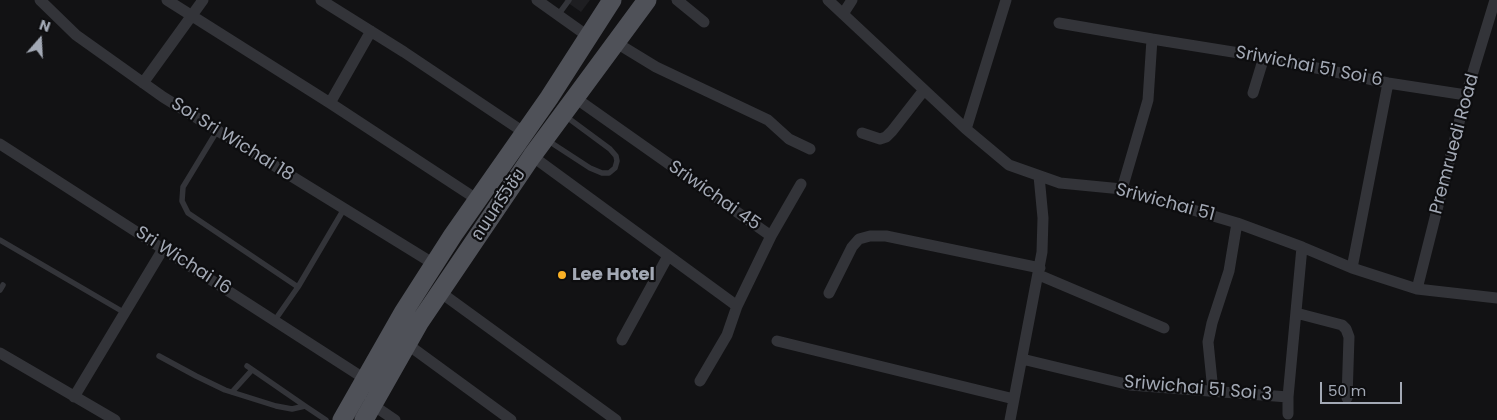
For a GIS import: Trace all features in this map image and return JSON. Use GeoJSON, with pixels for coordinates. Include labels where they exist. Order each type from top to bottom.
{"type":"FeatureCollection","features":[{"type":"Feature","properties":{"kind":"main road","name":"ถนนศรีวิชัย"},"geometry":{"type":"LineString","coordinates":[[342,420],[402,313],[549,98],[612,0]]}},
{"type":"Feature","properties":{"kind":"main road","name":"ถนนศรีวิชัย"},"geometry":{"type":"LineString","coordinates":[[369,412],[407,344],[440,292],[532,156],[647,0]]}},
{"type":"Feature","properties":{"kind":"street","name":"Soi Sri Wichai 18"},"geometry":{"type":"LineString","coordinates":[[40,0],[76,35],[163,98],[434,264]]}},
{"type":"Feature","properties":{"kind":"street"},"geometry":{"type":"LineString","coordinates":[[167,0],[330,103],[478,200]]}},
{"type":"Feature","properties":{"kind":"street"},"geometry":{"type":"LineString","coordinates":[[143,84],[203,0]]}},
{"type":"Feature","properties":{"kind":"street"},"geometry":{"type":"LineString","coordinates":[[321,0],[525,133]]}},
{"type":"Feature","properties":{"kind":"street"},"geometry":{"type":"LineString","coordinates":[[537,0],[588,37]]}},
{"type":"Feature","properties":{"kind":"street"},"geometry":{"type":"LineString","coordinates":[[677,0],[704,22]]}},
{"type":"Feature","properties":{"kind":"street","name":"Sriwichai 51"},"geometry":{"type":"LineString","coordinates":[[828,0],[1008,166],[1060,184],[1122,189],[1237,223],[1352,268],[1417,289],[1497,298]]}},
{"type":"Feature","properties":{"kind":"street"},"geometry":{"type":"LineString","coordinates":[[843,14],[852,0]]}},
{"type":"Feature","properties":{"kind":"street"},"geometry":{"type":"LineString","coordinates":[[966,129],[1006,0]]}},
{"type":"Feature","properties":{"kind":"street","name":"Premruedi Road"},"geometry":{"type":"LineString","coordinates":[[1417,289],[1466,95],[1494,16],[1495,0]]}},
{"type":"Feature","properties":{"kind":"street","name":"Sriwichai 51 Soi 6"},"geometry":{"type":"LineString","coordinates":[[1059,23],[1264,57],[1388,83],[1466,95]]}},
{"type":"Feature","properties":{"kind":"street"},"geometry":{"type":"LineString","coordinates":[[330,103],[371,31]]}},
{"type":"Feature","properties":{"kind":"street"},"geometry":{"type":"LineString","coordinates":[[1122,189],[1148,100],[1152,39]]}},
{"type":"Feature","properties":{"kind":"street"},"geometry":{"type":"LineString","coordinates":[[615,42],[656,67],[768,120],[789,139],[810,149]]}},
{"type":"Feature","properties":{"kind":"street"},"geometry":{"type":"LineString","coordinates":[[1253,93],[1264,57]]}},
{"type":"Feature","properties":{"kind":"street"},"geometry":{"type":"LineString","coordinates":[[1352,268],[1388,83]]}},
{"type":"Feature","properties":{"kind":"street"},"geometry":{"type":"LineString","coordinates":[[862,133],[880,139],[886,138],[924,90]]}},
{"type":"Feature","properties":{"kind":"street","name":"Sriwichai 45"},"geometry":{"type":"LineString","coordinates":[[574,97],[771,236],[737,306],[727,335],[700,381]]}},
{"type":"Feature","properties":{"kind":"street","name":"Sri Wichai 16"},"geometry":{"type":"LineString","coordinates":[[0,144],[365,379]]}},
{"type":"Feature","properties":{"kind":"street"},"geometry":{"type":"LineString","coordinates":[[532,156],[737,306]]}},
{"type":"Feature","properties":{"kind":"street"},"geometry":{"type":"LineString","coordinates":[[1010,420],[1039,272],[1044,236],[1039,176]]}},
{"type":"Feature","properties":{"kind":"street"},"geometry":{"type":"LineString","coordinates":[[771,236],[801,184]]}},
{"type":"Feature","properties":{"kind":"street"},"geometry":{"type":"LineString","coordinates":[[1213,391],[1208,342],[1212,323],[1229,271],[1237,223]]}},
{"type":"Feature","properties":{"kind":"street"},"geometry":{"type":"LineString","coordinates":[[829,293],[852,247],[859,239],[870,236],[886,236],[1039,272],[1164,328]]}},
{"type":"Feature","properties":{"kind":"street","name":"Sriwichai 51 Soi 3"},"geometry":{"type":"LineString","coordinates":[[1288,414],[1302,247]]}},
{"type":"Feature","properties":{"kind":"street"},"geometry":{"type":"LineString","coordinates":[[74,397],[163,249]]}},
{"type":"Feature","properties":{"kind":"street"},"geometry":{"type":"LineString","coordinates":[[622,340],[668,256]]}},
{"type":"Feature","properties":{"kind":"street"},"geometry":{"type":"LineString","coordinates":[[440,292],[616,420]]}},
{"type":"Feature","properties":{"kind":"street"},"geometry":{"type":"LineString","coordinates":[[1296,313],[1342,325],[1346,329],[1349,337],[1347,398]]}},
{"type":"Feature","properties":{"kind":"street"},"geometry":{"type":"LineString","coordinates":[[777,341],[1014,398]]}},
{"type":"Feature","properties":{"kind":"street"},"geometry":{"type":"LineString","coordinates":[[407,344],[511,420]]}},
{"type":"Feature","properties":{"kind":"street"},"geometry":{"type":"LineString","coordinates":[[0,353],[115,420]]}},
{"type":"Feature","properties":{"kind":"street","name":"Sriwichai 51 Soi 3"},"geometry":{"type":"LineString","coordinates":[[1022,359],[1130,385],[1288,397]]}},
{"type":"Feature","properties":{"kind":"street"},"geometry":{"type":"LineString","coordinates":[[369,412],[395,420]]}},
{"type":"Feature","properties":{"kind":"lane"},"geometry":{"type":"LineString","coordinates":[[558,15],[569,0]]}},
{"type":"Feature","properties":{"kind":"lane"},"geometry":{"type":"LineString","coordinates":[[545,138],[590,168],[602,173],[609,173],[615,168],[616,156],[610,149],[563,114]]}},
{"type":"Feature","properties":{"kind":"lane"},"geometry":{"type":"LineString","coordinates":[[217,131],[183,188],[182,201],[188,214],[298,287]]}},
{"type":"Feature","properties":{"kind":"lane"},"geometry":{"type":"LineString","coordinates":[[275,320],[298,287],[344,209]]}},
{"type":"Feature","properties":{"kind":"lane"},"geometry":{"type":"LineString","coordinates":[[0,240],[125,313]]}},
{"type":"Feature","properties":{"kind":"lane"},"geometry":{"type":"LineString","coordinates":[[159,356],[196,376],[232,392],[292,409],[306,406]]}},
{"type":"Feature","properties":{"kind":"lane"},"geometry":{"type":"LineString","coordinates":[[246,366],[326,420]]}},
{"type":"Feature","properties":{"kind":"lane"},"geometry":{"type":"LineString","coordinates":[[232,392],[252,370]]}},
{"type":"Feature","properties":{"kind":"shaded area"},"geometry":{"type":"Polygon","coordinates":[[[564,0],[590,0],[581,12],[564,0]]]}},
{"type":"Feature","properties":{"kind":"place","name":"Lee Hotel"},"geometry":{"type":"Point","coordinates":[562,275]}}]}
